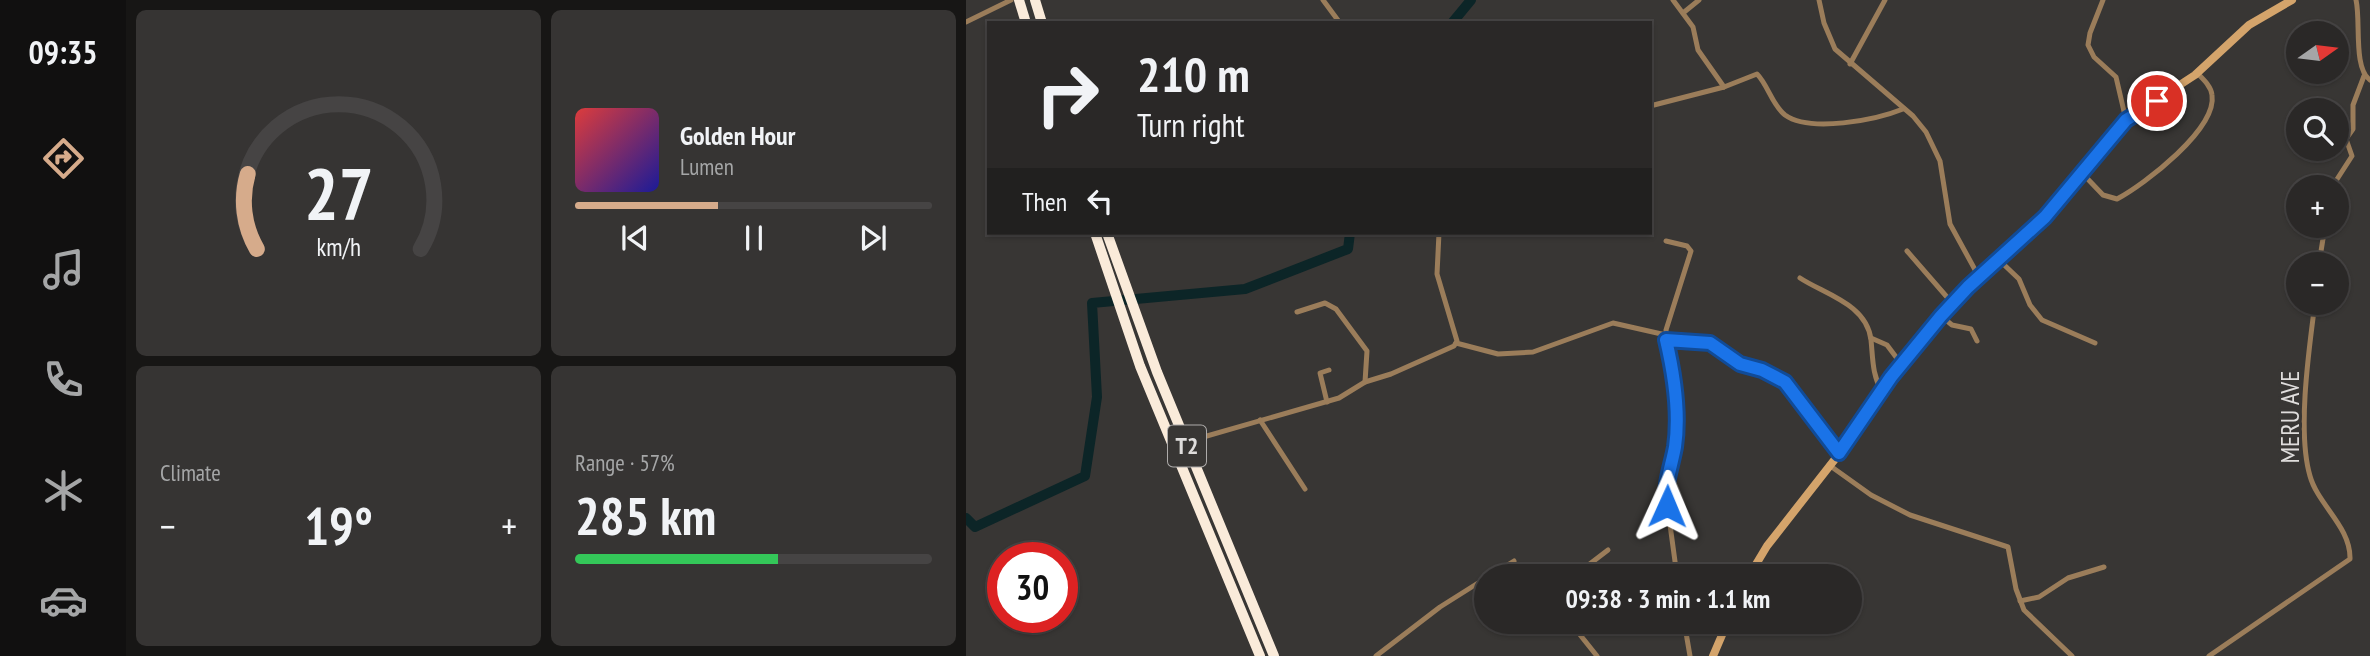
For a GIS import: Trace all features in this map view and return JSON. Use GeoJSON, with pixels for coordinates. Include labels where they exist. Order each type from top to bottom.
{"type":"FeatureCollection","features":[{"type":"Feature","properties":{"kind":"highway"},"geometry":{"type":"LineString","coordinates":[[1019,0],[1025,21]]}},
{"type":"Feature","properties":{"kind":"highway"},"geometry":{"type":"LineString","coordinates":[[1035,0],[1041,21]]}},
{"type":"Feature","properties":{"kind":"highway","name":"T2"},"geometry":{"type":"LineString","coordinates":[[1096,235],[1140,366],[1259,656]]}},
{"type":"Feature","properties":{"kind":"highway","name":"T2"},"geometry":{"type":"LineString","coordinates":[[1108,235],[1157,372],[1274,656]]}},
{"type":"Feature","properties":{"kind":"highway"},"geometry":{"type":"LineString","coordinates":[[1238,602],[1248,596]]}},
{"type":"Feature","properties":{"kind":"highway"},"geometry":{"type":"LineString","coordinates":[[1253,638],[1264,633]]}},
{"type":"Feature","properties":{"kind":"street"},"geometry":{"type":"LineString","coordinates":[[966,22],[1011,0]]}},
{"type":"Feature","properties":{"kind":"street"},"geometry":{"type":"LineString","coordinates":[[1323,0],[1339,21]]}},
{"type":"Feature","properties":{"kind":"street"},"geometry":{"type":"LineString","coordinates":[[1673,0],[1693,27],[1698,50],[1724,87]]}},
{"type":"Feature","properties":{"kind":"street"},"geometry":{"type":"LineString","coordinates":[[1683,13],[1699,0]]}},
{"type":"Feature","properties":{"kind":"street"},"geometry":{"type":"LineString","coordinates":[[1819,0],[1824,23],[1835,49],[1921,123],[1938,155],[1950,223],[1979,277]]}},
{"type":"Feature","properties":{"kind":"street"},"geometry":{"type":"LineString","coordinates":[[1850,64],[1885,0]]}},
{"type":"Feature","properties":{"kind":"street"},"geometry":{"type":"LineString","coordinates":[[2103,0],[2088,45],[2094,57],[2116,77],[2126,120]]}},
{"type":"Feature","properties":{"kind":"street"},"geometry":{"type":"LineString","coordinates":[[1756,564],[1941,316],[2045,217],[2126,120],[2197,73],[2249,25],[2292,0]]}},
{"type":"Feature","properties":{"kind":"street"},"geometry":{"type":"LineString","coordinates":[[2340,175],[2352,156],[2346,139],[2353,129],[2353,105],[2367,78],[2360,61],[2356,0]]}},
{"type":"Feature","properties":{"kind":"street"},"geometry":{"type":"LineString","coordinates":[[2082,173],[2104,195],[2117,199],[2187,145],[2203,129],[2212,107],[2212,92],[2197,73]]}},
{"type":"Feature","properties":{"kind":"street"},"geometry":{"type":"LineString","coordinates":[[1652,105],[1724,87],[1758,75],[1783,114],[1810,122],[1874,119],[1903,109]]}},
{"type":"Feature","properties":{"kind":"street"},"geometry":{"type":"LineString","coordinates":[[1439,235],[1437,274],[1456,343]]}},
{"type":"Feature","properties":{"kind":"street"},"geometry":{"type":"LineString","coordinates":[[1666,241],[1687,246],[1691,253],[1666,337],[1677,417],[1675,448],[1665,488],[1675,564]]}},
{"type":"Feature","properties":{"kind":"street"},"geometry":{"type":"LineString","coordinates":[[1907,251],[1953,304]]}},
{"type":"Feature","properties":{"kind":"street"},"geometry":{"type":"LineString","coordinates":[[1998,259],[2019,279],[2030,304],[2042,320],[2095,343]]}},
{"type":"Feature","properties":{"kind":"street"},"geometry":{"type":"LineString","coordinates":[[1800,278],[1852,307],[1871,338],[1873,373],[1882,392]]}},
{"type":"Feature","properties":{"kind":"street"},"geometry":{"type":"LineString","coordinates":[[1297,312],[1325,303],[1336,309],[1367,351],[1366,382]]}},
{"type":"Feature","properties":{"kind":"street","name":"MERU AVE"},"geometry":{"type":"LineString","coordinates":[[2209,656],[2350,559],[2340,529],[2313,486],[2307,466],[2306,403],[2314,315]]}},
{"type":"Feature","properties":{"kind":"street"},"geometry":{"type":"LineString","coordinates":[[1941,316],[1952,325],[1972,329],[1977,341]]}},
{"type":"Feature","properties":{"kind":"street"},"geometry":{"type":"LineString","coordinates":[[1186,443],[1327,402],[1456,343],[1497,354],[1533,352],[1593,327],[1613,323],[1666,337],[1710,343],[1740,364],[1762,370],[1785,382],[1839,453]]}},
{"type":"Feature","properties":{"kind":"street"},"geometry":{"type":"LineString","coordinates":[[1871,338],[1887,345],[1902,365]]}},
{"type":"Feature","properties":{"kind":"street"},"geometry":{"type":"LineString","coordinates":[[1327,402],[1320,373],[1329,370]]}},
{"type":"Feature","properties":{"kind":"street"},"geometry":{"type":"LineString","coordinates":[[1259,420],[1305,489]]}},
{"type":"Feature","properties":{"kind":"street"},"geometry":{"type":"LineString","coordinates":[[1829,465],[1871,495],[1910,515],[2007,546],[2020,601],[2028,616],[2072,656]]}},
{"type":"Feature","properties":{"kind":"street"},"geometry":{"type":"LineString","coordinates":[[1590,564],[1608,550]]}},
{"type":"Feature","properties":{"kind":"street"},"geometry":{"type":"LineString","coordinates":[[1509,564],[1514,561]]}},
{"type":"Feature","properties":{"kind":"street"},"geometry":{"type":"LineString","coordinates":[[2020,601],[2036,598],[2068,578],[2104,567]]}},
{"type":"Feature","properties":{"kind":"street"},"geometry":{"type":"LineString","coordinates":[[1376,656],[1440,607],[1474,586]]}},
{"type":"Feature","properties":{"kind":"street"},"geometry":{"type":"LineString","coordinates":[[1579,634],[1597,656]]}},
{"type":"Feature","properties":{"kind":"street"},"geometry":{"type":"LineString","coordinates":[[1686,634],[1690,656]]}},
{"type":"Feature","properties":{"kind":"street"},"geometry":{"type":"LineString","coordinates":[[1713,656],[1722,634]]}},
{"type":"Feature","properties":{"kind":"waterway"},"geometry":{"type":"LineString","coordinates":[[1454,21],[1471,0]]}},
{"type":"Feature","properties":{"kind":"waterway"},"geometry":{"type":"LineString","coordinates":[[966,518],[975,527],[1085,476],[1097,397],[1092,303],[1245,289],[1348,249],[1350,235]]}},
{"type":"Feature","properties":{"kind":"route"},"geometry":{"type":"LineString","coordinates":[[1667,506],[1665,482],[1675,448],[1677,417],[1666,340],[1710,343],[1740,364],[1762,370],[1785,382],[1839,453],[1857,431],[1891,377],[1941,316],[1968,287],[2045,217],[2126,120],[2157,101]]}}]}
